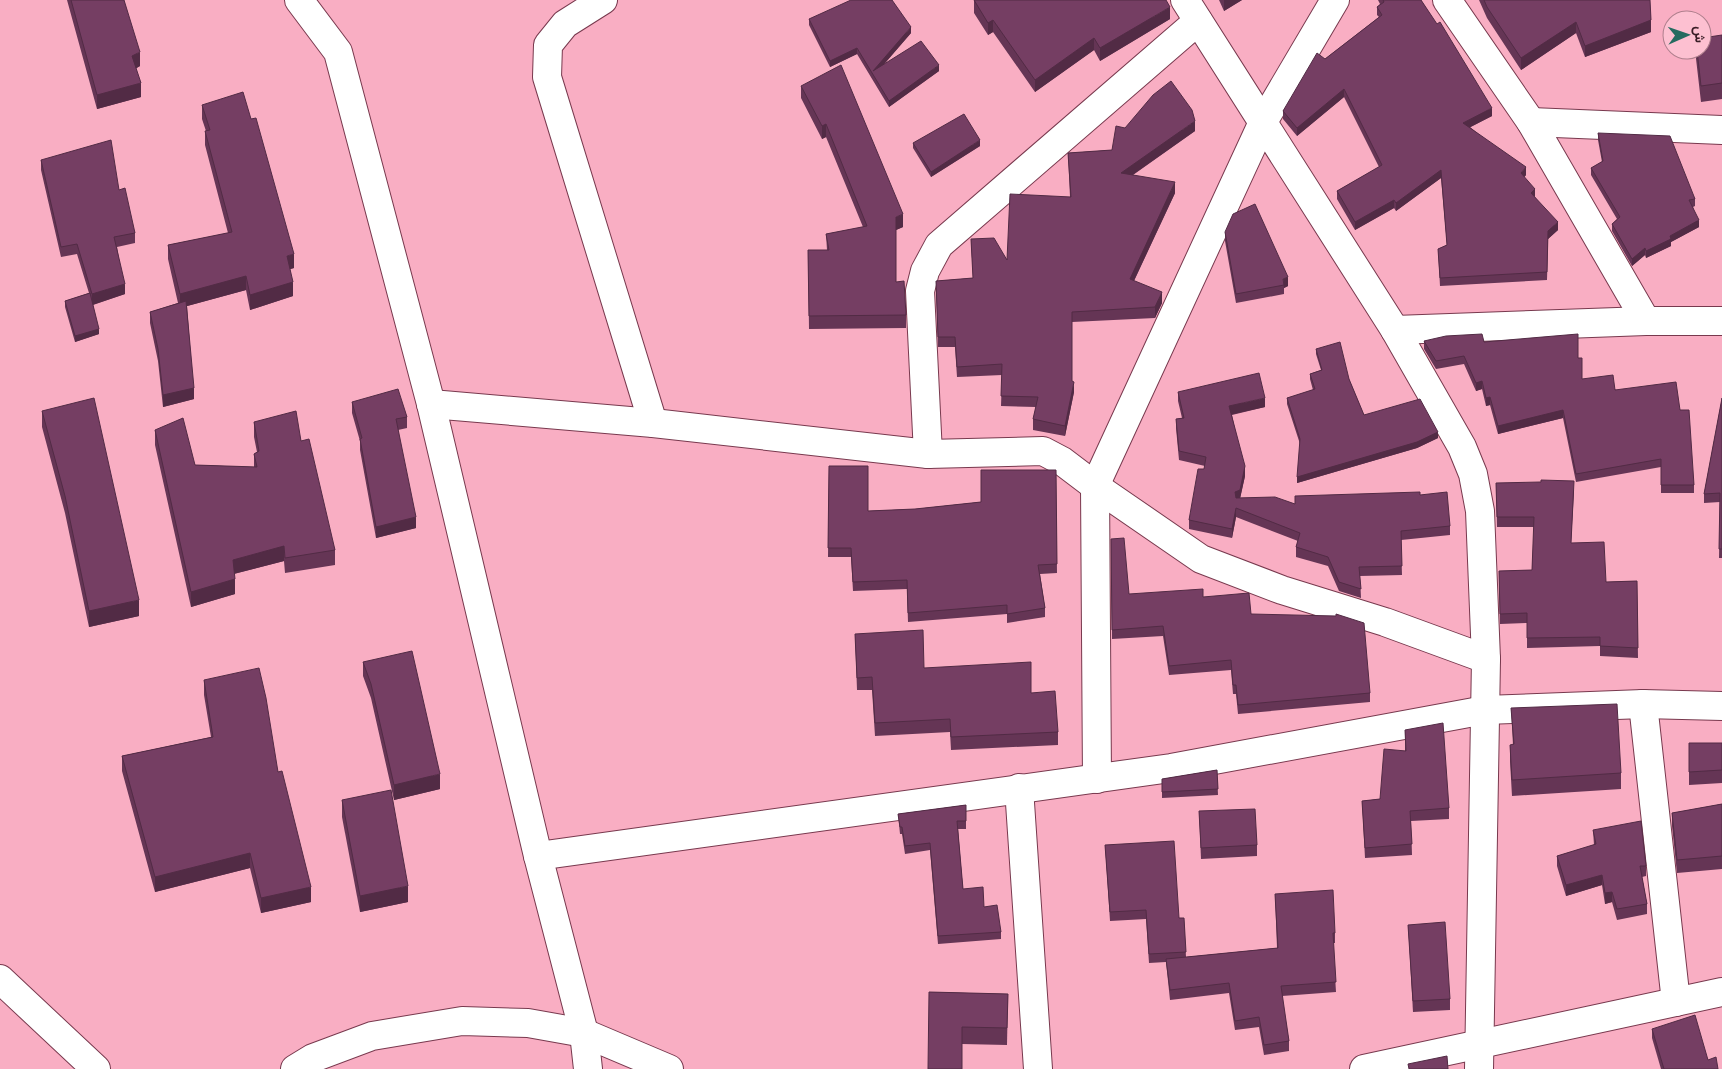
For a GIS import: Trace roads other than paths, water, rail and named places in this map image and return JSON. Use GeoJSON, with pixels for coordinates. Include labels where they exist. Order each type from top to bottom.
{"type":"FeatureCollection","features":[{"type":"Feature","properties":{"kind":"street"},"geometry":{"type":"LineString","coordinates":[[299,0],[338,52],[431,404],[538,856],[584,1033],[588,1069]]}},
{"type":"Feature","properties":{"kind":"street"},"geometry":{"type":"LineString","coordinates":[[603,0],[565,24],[548,45],[548,77],[653,423]]}},
{"type":"Feature","properties":{"kind":"street"},"geometry":{"type":"LineString","coordinates":[[1097,779],[1095,486],[1263,122],[1335,0]]}},
{"type":"Feature","properties":{"kind":"street"},"geometry":{"type":"LineString","coordinates":[[1446,0],[1531,122],[1646,321]]}},
{"type":"Feature","properties":{"kind":"street"},"geometry":{"type":"LineString","coordinates":[[928,454],[920,291],[925,271],[939,245],[1191,11],[1395,330],[1462,447],[1473,474],[1480,511],[1486,659],[1479,1056]]}},
{"type":"Feature","properties":{"kind":"street"},"geometry":{"type":"LineString","coordinates":[[1531,122],[1722,130]]}},
{"type":"Feature","properties":{"kind":"street"},"geometry":{"type":"LineString","coordinates":[[1395,330],[1646,321],[1722,321]]}},
{"type":"Feature","properties":{"kind":"street"},"geometry":{"type":"LineString","coordinates":[[431,404],[653,423],[928,454],[1043,451],[1062,461],[1201,559],[1282,590],[1385,622],[1486,659]]}},
{"type":"Feature","properties":{"kind":"street"},"geometry":{"type":"LineString","coordinates":[[538,856],[1019,788],[1097,779],[1181,766],[1485,710],[1643,704],[1722,706]]}},
{"type":"Feature","properties":{"kind":"street"},"geometry":{"type":"LineString","coordinates":[[1643,704],[1676,1002]]}},
{"type":"Feature","properties":{"kind":"street"},"geometry":{"type":"LineString","coordinates":[[1019,788],[1038,1069]]}},
{"type":"Feature","properties":{"kind":"street"},"geometry":{"type":"LineString","coordinates":[[0,979],[96,1069]]}},
{"type":"Feature","properties":{"kind":"street"},"geometry":{"type":"LineString","coordinates":[[1364,1069],[1479,1056],[1676,1002],[1722,992]]}},
{"type":"Feature","properties":{"kind":"street"},"geometry":{"type":"LineString","coordinates":[[295,1069],[313,1058],[372,1036],[462,1021],[528,1022],[584,1033],[668,1069]]}}]}
